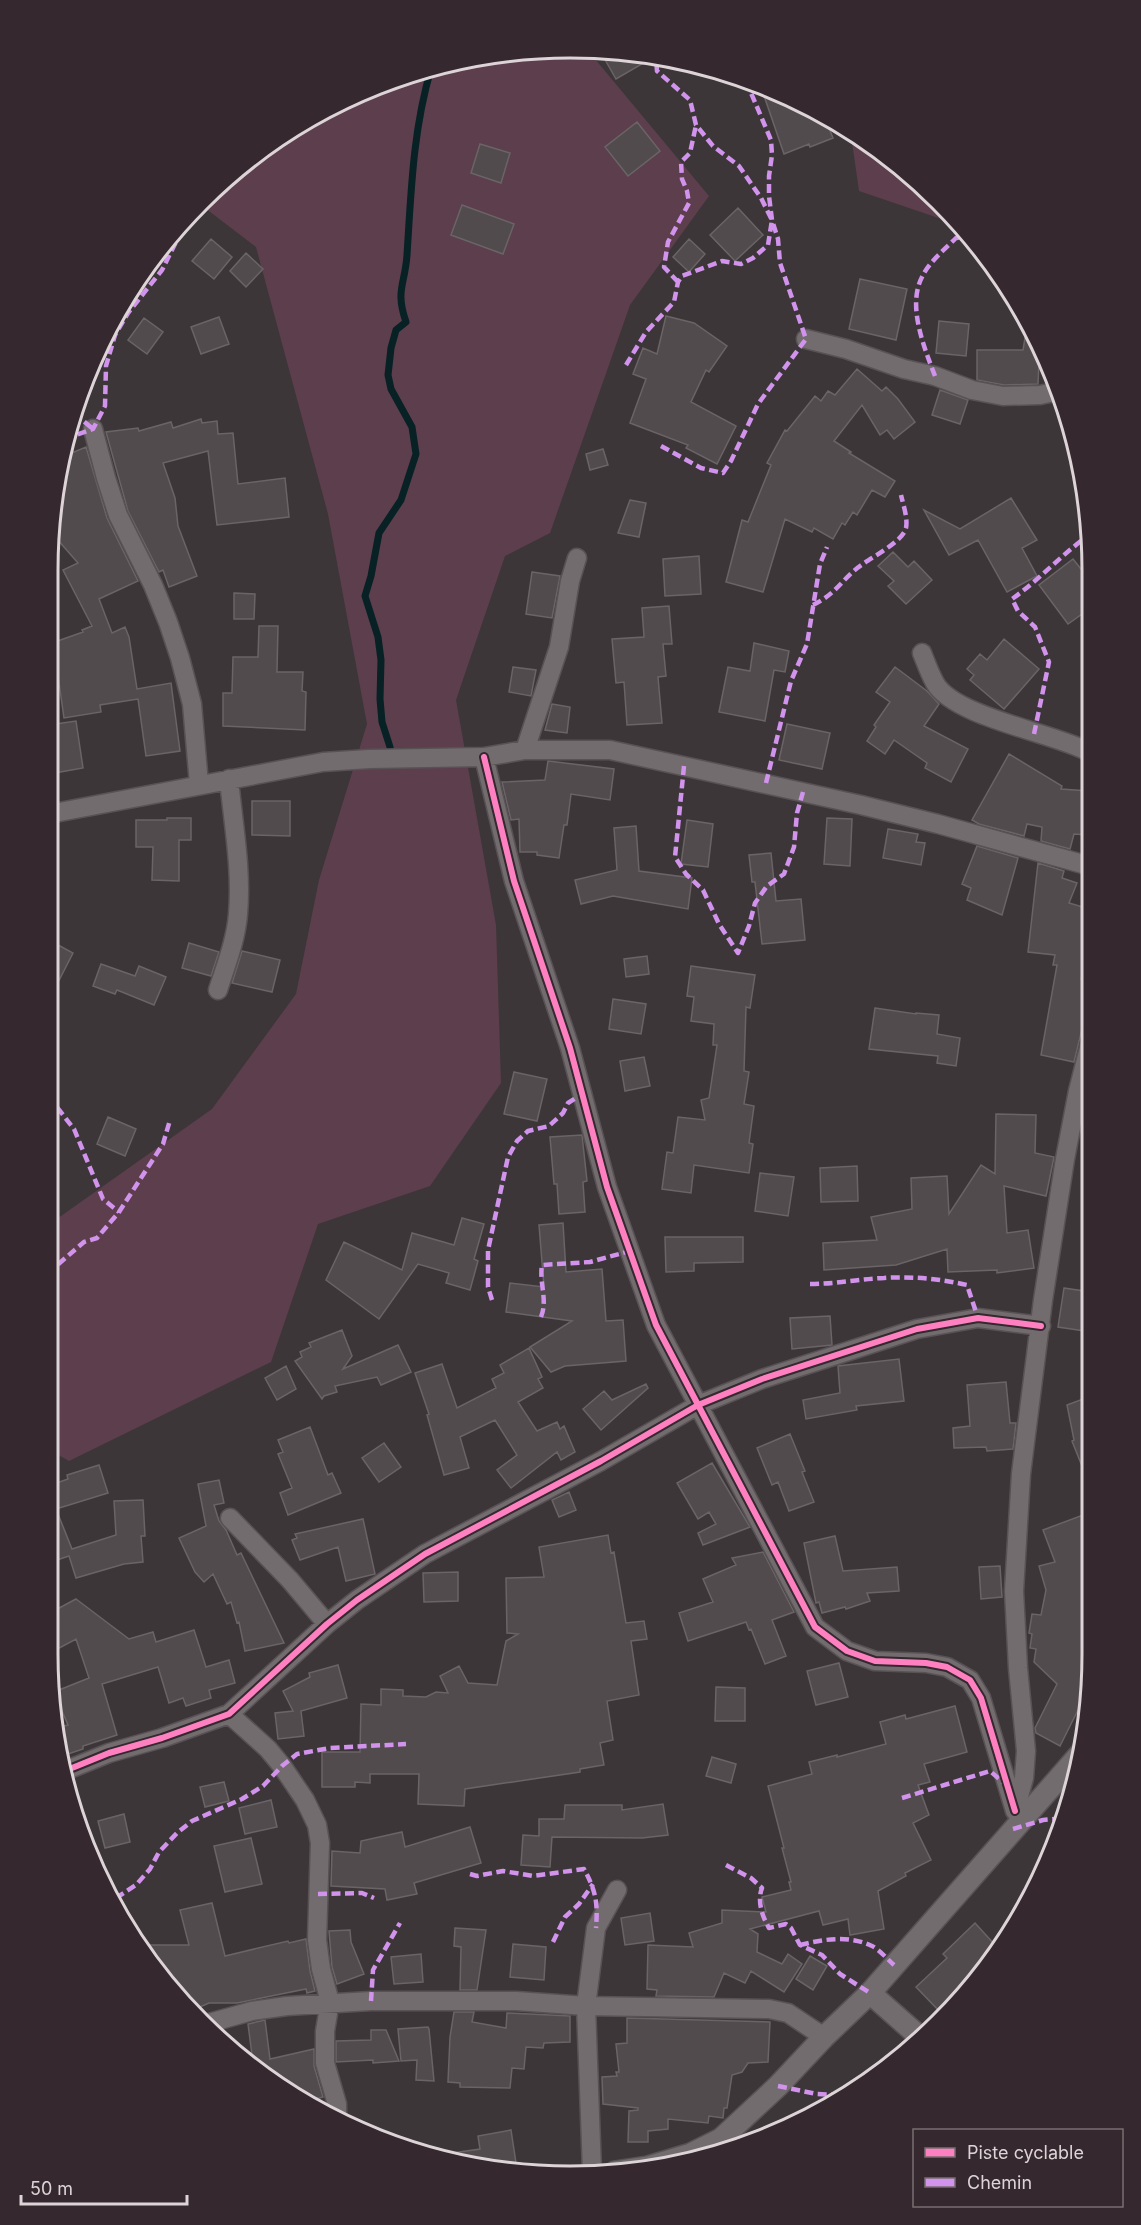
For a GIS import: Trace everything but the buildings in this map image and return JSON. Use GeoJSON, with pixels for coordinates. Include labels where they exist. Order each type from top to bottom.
{"type":"FeatureCollection","features":[{"type":"Feature","properties":{"kind":"street"},"geometry":{"type":"LineString","coordinates":[[806,339],[846,349],[871,360],[935,376],[972,390],[1003,396],[1050,393]]}},
{"type":"Feature","properties":{"kind":"street"},"geometry":{"type":"LineString","coordinates":[[93,429],[118,515],[153,585],[180,658],[192,704],[199,784]]}},
{"type":"Feature","properties":{"kind":"street"},"geometry":{"type":"LineString","coordinates":[[525,750],[559,647],[570,581],[577,558]]}},
{"type":"Feature","properties":{"kind":"street"},"geometry":{"type":"LineString","coordinates":[[922,653],[936,685],[962,706],[1034,734],[1074,744],[1082,748]]}},
{"type":"Feature","properties":{"kind":"street"},"geometry":{"type":"LineString","coordinates":[[58,812],[323,762],[484,757],[525,750],[610,750],[872,808],[1082,864]]}},
{"type":"Feature","properties":{"kind":"street"},"geometry":{"type":"LineString","coordinates":[[484,757],[514,881],[570,1048],[607,1187],[656,1325],[815,1627],[847,1651],[866,1658],[875,1661],[926,1663],[947,1667],[970,1680],[981,1698],[1014,1820]]}},
{"type":"Feature","properties":{"kind":"street"},"geometry":{"type":"LineString","coordinates":[[218,990],[235,935],[238,913],[237,861],[229,779]]}},
{"type":"Feature","properties":{"kind":"street"},"geometry":{"type":"LineString","coordinates":[[1014,1820],[1024,1778],[1026,1751],[1018,1668],[1015,1580],[1021,1474],[1065,1159],[1082,1075]]}},
{"type":"Feature","properties":{"kind":"street"},"geometry":{"type":"LineString","coordinates":[[71,1768],[229,1714],[327,1624],[357,1600],[425,1554],[601,1461],[698,1405],[762,1380],[917,1329],[978,1318],[1041,1326]]}},
{"type":"Feature","properties":{"kind":"street"},"geometry":{"type":"LineString","coordinates":[[230,1518],[283,1573],[327,1624]]}},
{"type":"Feature","properties":{"kind":"street"},"geometry":{"type":"LineString","coordinates":[[229,1714],[268,1749],[282,1766],[305,1800],[317,1825],[320,1843],[317,1940],[321,1968],[330,2002],[325,2031],[325,2062],[337,2110]]}},
{"type":"Feature","properties":{"kind":"street"},"geometry":{"type":"LineString","coordinates":[[703,2149],[721,2139],[778,2086],[870,1993],[1014,1820],[1071,1763]]}},
{"type":"Feature","properties":{"kind":"street"},"geometry":{"type":"LineString","coordinates":[[592,2165],[586,2006],[596,1928],[617,1890]]}},
{"type":"Feature","properties":{"kind":"street"},"geometry":{"type":"LineString","coordinates":[[870,1993],[915,2033]]}},
{"type":"Feature","properties":{"kind":"street"},"geometry":{"type":"LineString","coordinates":[[213,2022],[252,2011],[330,2002],[516,2001],[586,2006],[769,2009],[788,2013],[824,2037]]}},
{"type":"Feature","properties":{"kind":"shaded area"},"geometry":{"type":"Polygon","coordinates":[[[570,58],[595,59],[709,196],[630,305],[550,533],[505,556],[456,700],[496,925],[501,1083],[430,1186],[318,1224],[271,1362],[69,1461],[58,1455],[58,1217],[212,1109],[296,994],[319,880],[367,724],[328,514],[256,247],[207,209],[259,164],[315,127],[375,97],[438,76],[504,63],[570,58]]]}},
{"type":"Feature","properties":{"kind":"shaded area"},"geometry":{"type":"Polygon","coordinates":[[[852,143],[882,164],[943,220],[859,191],[852,143]]]}},
{"type":"Feature","properties":{"kind":"waterway"},"geometry":{"type":"LineString","coordinates":[[390,747],[382,722],[381,660],[378,637],[365,596],[379,533],[401,500],[416,454],[412,427],[391,389],[388,375],[396,330],[406,322],[401,295],[407,255],[414,161],[420,115],[428,79]]}},
{"type":"Feature","properties":{"kind":"marked path"},"geometry":{"type":"LineString","coordinates":[[626,365],[646,332],[674,302],[678,282],[682,276],[722,261],[741,264],[753,258],[768,245],[772,220],[761,198],[739,166],[713,146],[696,125],[690,100],[657,71],[657,66]]}},
{"type":"Feature","properties":{"kind":"marked path"},"geometry":{"type":"LineString","coordinates":[[661,446],[701,468],[723,473],[758,404],[806,339],[780,263],[778,239],[772,220],[769,196],[771,140],[750,91]]}},
{"type":"Feature","properties":{"kind":"marked path"},"geometry":{"type":"LineString","coordinates":[[678,282],[664,267],[668,242],[689,203],[682,179],[681,162],[690,153],[696,125]]}},
{"type":"Feature","properties":{"kind":"marked path"},"geometry":{"type":"LineString","coordinates":[[935,376],[919,326],[916,301],[918,288],[925,271],[933,261],[956,238],[959,238]]}},
{"type":"Feature","properties":{"kind":"marked path"},"geometry":{"type":"LineString","coordinates":[[123,321],[162,270],[173,249]]}},
{"type":"Feature","properties":{"kind":"marked path"},"geometry":{"type":"LineString","coordinates":[[77,435],[93,429],[105,406],[106,366],[114,338]]}},
{"type":"Feature","properties":{"kind":"marked path"},"geometry":{"type":"LineString","coordinates":[[82,420],[93,429]]}},
{"type":"Feature","properties":{"kind":"marked path"},"geometry":{"type":"LineString","coordinates":[[813,605],[829,595],[856,569],[900,538],[906,528],[901,495]]}},
{"type":"Feature","properties":{"kind":"marked path"},"geometry":{"type":"LineString","coordinates":[[1034,734],[1049,662],[1035,627],[1018,611],[1012,599],[1081,541]]}},
{"type":"Feature","properties":{"kind":"marked path"},"geometry":{"type":"LineString","coordinates":[[766,783],[791,681],[807,644],[820,564],[827,547]]}},
{"type":"Feature","properties":{"kind":"marked path"},"geometry":{"type":"LineString","coordinates":[[684,766],[675,857],[686,874],[703,890],[719,924],[738,953],[755,903],[767,886],[784,874],[794,847],[797,813],[803,792]]}},
{"type":"Feature","properties":{"kind":"marked path"},"geometry":{"type":"LineString","coordinates":[[492,1300],[488,1287],[488,1250],[508,1157],[517,1141],[528,1131],[549,1126],[563,1113],[568,1103],[582,1094]]}},
{"type":"Feature","properties":{"kind":"marked path"},"geometry":{"type":"LineString","coordinates":[[58,1109],[74,1129],[103,1199],[119,1212]]}},
{"type":"Feature","properties":{"kind":"marked path"},"geometry":{"type":"LineString","coordinates":[[58,1264],[84,1242],[97,1238],[119,1212],[163,1144],[170,1120]]}},
{"type":"Feature","properties":{"kind":"marked path"},"geometry":{"type":"LineString","coordinates":[[541,1317],[544,1304],[542,1265],[590,1262],[630,1251]]}},
{"type":"Feature","properties":{"kind":"marked path"},"geometry":{"type":"LineString","coordinates":[[810,1284],[895,1277],[926,1278],[967,1285],[978,1318]]}},
{"type":"Feature","properties":{"kind":"marked path"},"geometry":{"type":"LineString","coordinates":[[119,1896],[136,1885],[150,1869],[159,1852],[192,1821],[242,1799],[263,1786],[297,1754],[330,1748],[406,1744]]}},
{"type":"Feature","properties":{"kind":"marked path"},"geometry":{"type":"LineString","coordinates":[[902,1798],[990,1771],[1005,1784]]}},
{"type":"Feature","properties":{"kind":"marked path"},"geometry":{"type":"LineString","coordinates":[[1013,1829],[1055,1819]]}},
{"type":"Feature","properties":{"kind":"marked path"},"geometry":{"type":"LineString","coordinates":[[726,1865],[751,1878],[762,1888],[761,1908],[769,1928],[786,1924],[791,1928],[800,1945],[822,1955],[840,1974],[870,1993]]}},
{"type":"Feature","properties":{"kind":"marked path"},"geometry":{"type":"LineString","coordinates":[[470,1874],[477,1876],[503,1871],[533,1876],[584,1869],[595,1897],[596,1928]]}},
{"type":"Feature","properties":{"kind":"marked path"},"geometry":{"type":"LineString","coordinates":[[553,1942],[565,1917],[579,1904],[593,1884]]}},
{"type":"Feature","properties":{"kind":"marked path"},"geometry":{"type":"LineString","coordinates":[[318,1894],[362,1893],[374,1898]]}},
{"type":"Feature","properties":{"kind":"marked path"},"geometry":{"type":"LineString","coordinates":[[371,2001],[373,1970],[400,1923]]}},
{"type":"Feature","properties":{"kind":"marked path"},"geometry":{"type":"LineString","coordinates":[[800,1945],[827,1940],[854,1940],[875,1948],[894,1965]]}},
{"type":"Feature","properties":{"kind":"marked path"},"geometry":{"type":"LineString","coordinates":[[778,2086],[831,2095]]}},
{"type":"Feature","properties":{"kind":"cycle path"},"geometry":{"type":"LineString","coordinates":[[484,757],[514,881],[570,1048],[607,1187],[656,1325],[815,1627],[847,1651],[875,1661],[926,1663],[947,1667],[970,1680],[981,1698],[1015,1811]]}},
{"type":"Feature","properties":{"kind":"cycle path"},"geometry":{"type":"LineString","coordinates":[[71,1768],[109,1753],[162,1738],[229,1714],[327,1624],[357,1600],[425,1554],[601,1461],[698,1405],[762,1379],[917,1329],[978,1318],[1041,1326]]}}]}
